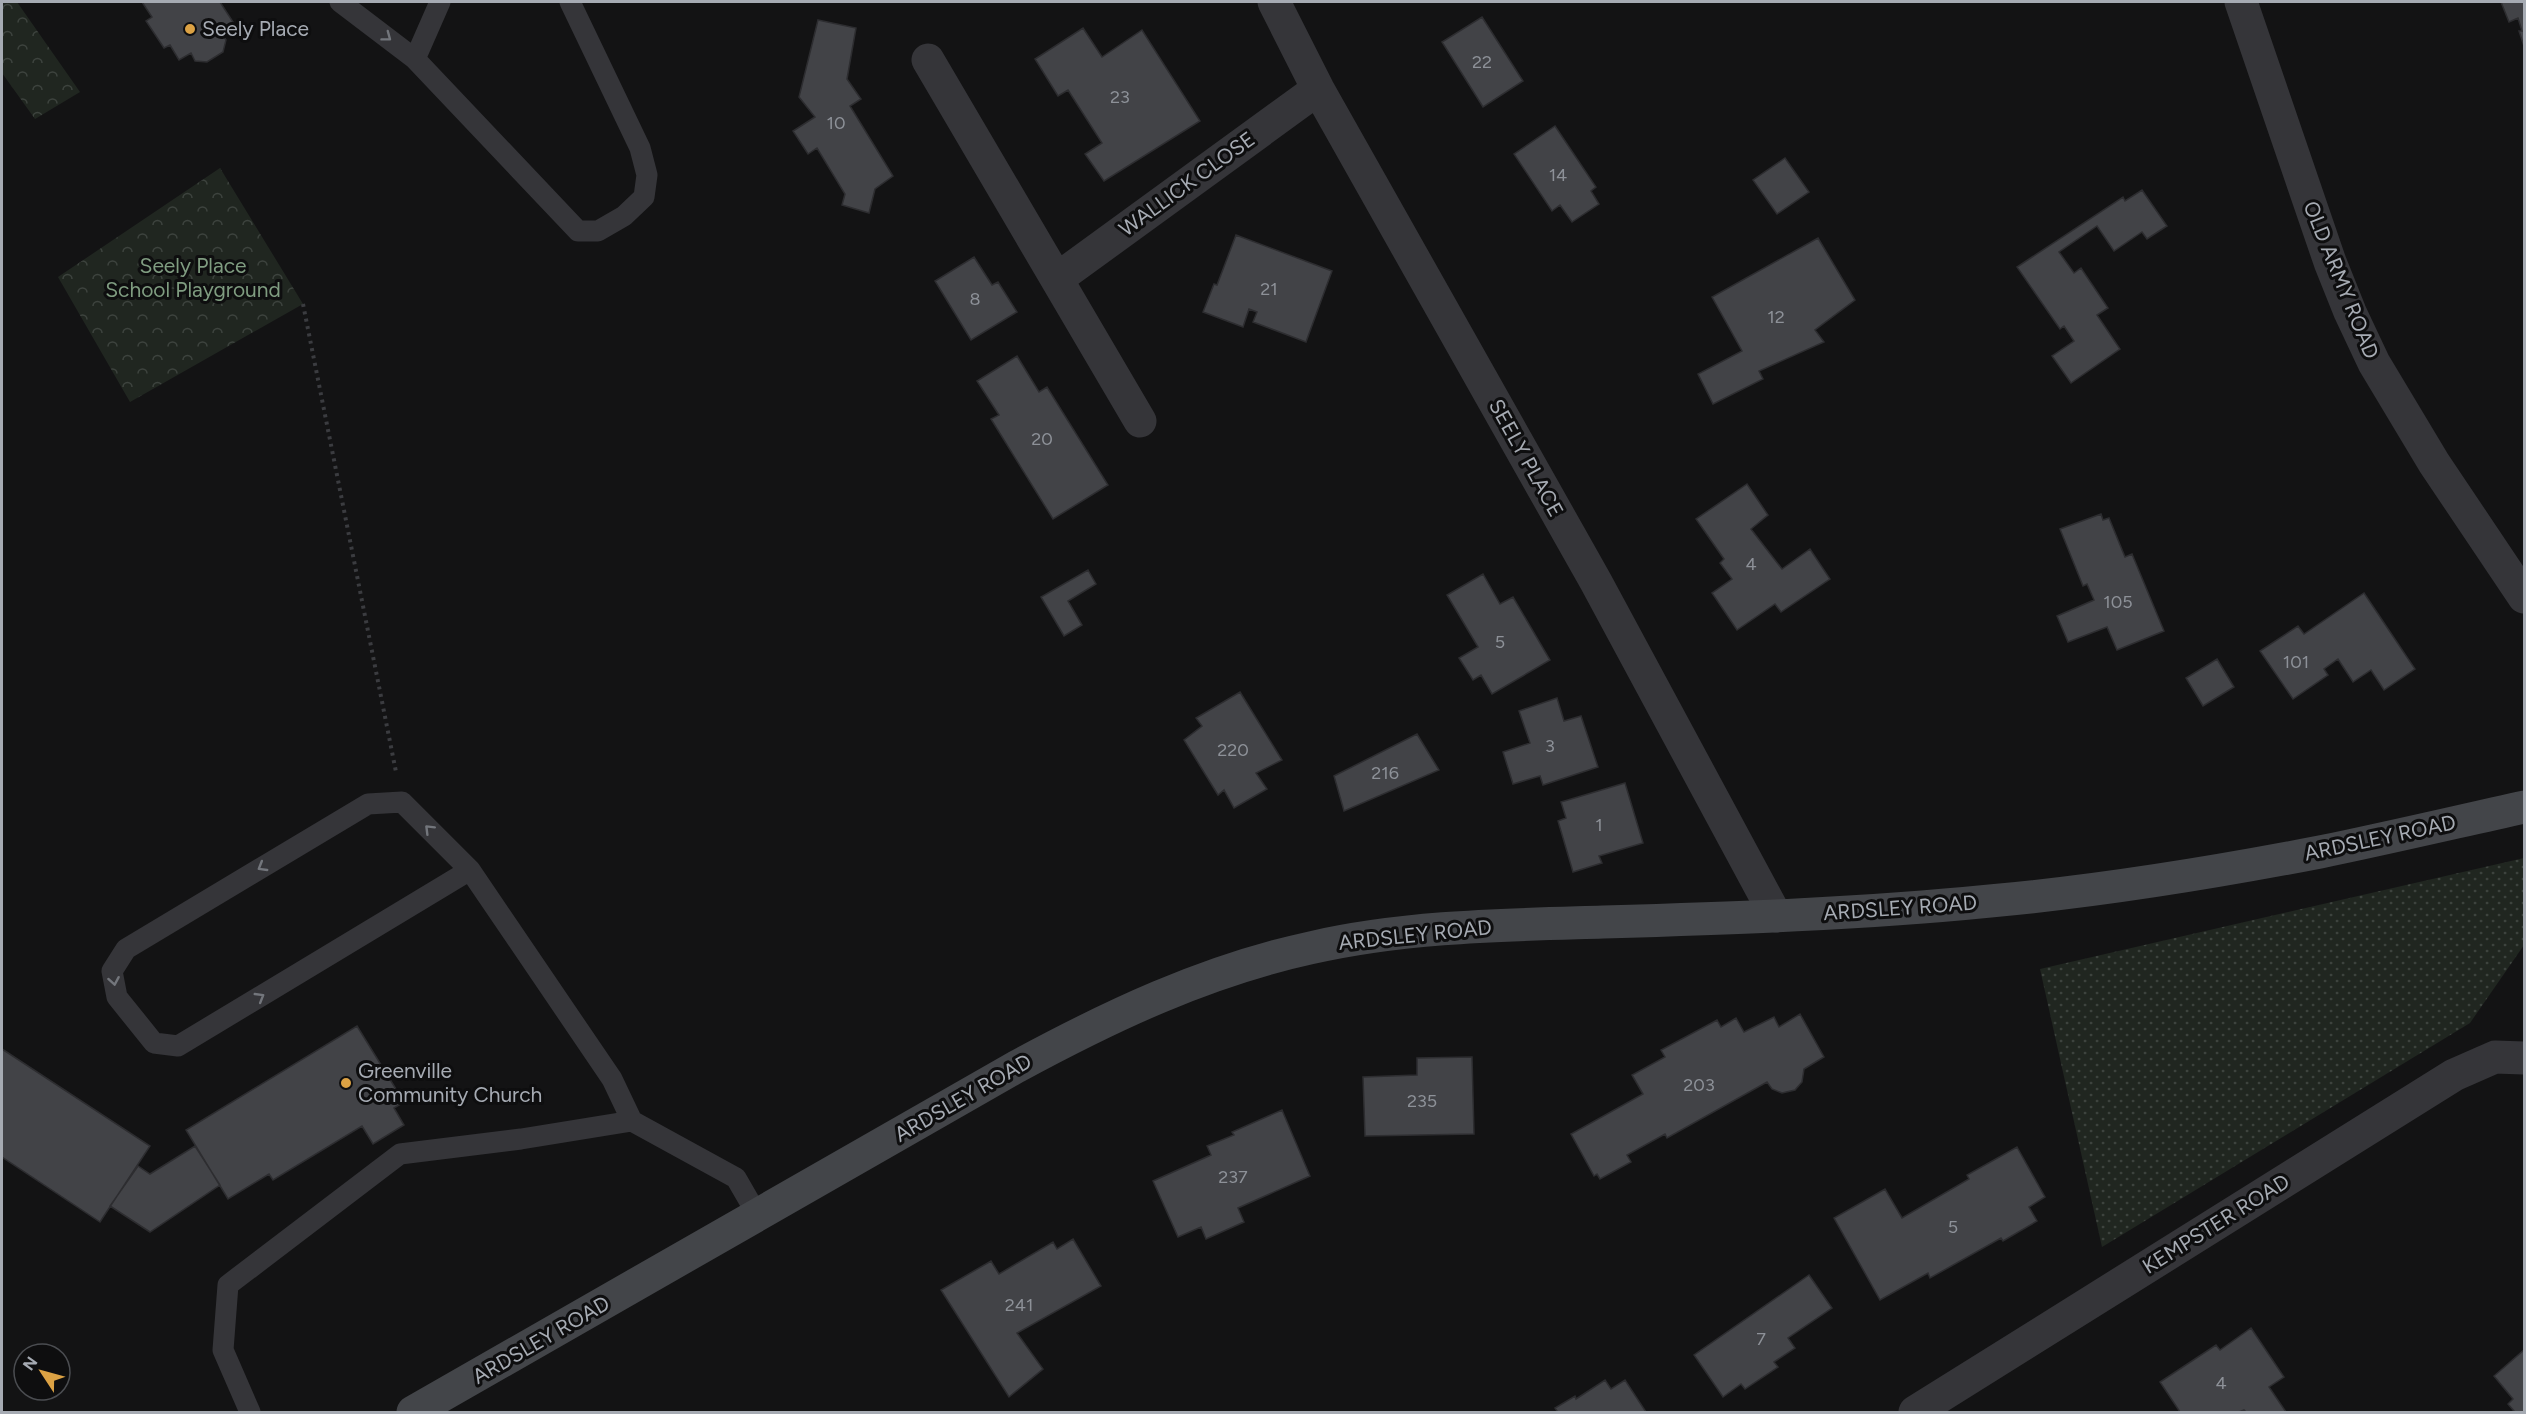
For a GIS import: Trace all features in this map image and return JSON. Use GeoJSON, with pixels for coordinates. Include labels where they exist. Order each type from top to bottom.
{"type":"FeatureCollection","features":[{"type":"Feature","properties":{"kind":"main road","name":"ARDSLEY ROAD"},"geometry":{"type":"LineString","coordinates":[[413,1413],[1016,1067],[1093,1026],[1161,995],[1257,961],[1358,938],[1422,931],[1489,926],[1824,915],[2129,886],[2321,852],[2524,807]]}},
{"type":"Feature","properties":{"kind":"street","name":"SEELY PLACE"},"geometry":{"type":"LineString","coordinates":[[1274,2],[1318,89],[1596,582],[1776,916]]}},
{"type":"Feature","properties":{"kind":"street","name":"OLD ARMY ROAD"},"geometry":{"type":"LineString","coordinates":[[2241,2],[2330,262],[2374,363],[2434,463],[2524,597]]}},
{"type":"Feature","properties":{"kind":"street"},"geometry":{"type":"LineString","coordinates":[[928,60],[1140,421]]}},
{"type":"Feature","properties":{"kind":"street","name":"WALLICK CLOSE"},"geometry":{"type":"LineString","coordinates":[[1057,279],[1318,89]]}},
{"type":"Feature","properties":{"kind":"street","name":"KEMPSTER ROAD"},"geometry":{"type":"LineString","coordinates":[[1915,1413],[2454,1075],[2495,1058],[2524,1058]]}},
{"type":"Feature","properties":{"kind":"lane"},"geometry":{"type":"LineString","coordinates":[[340,2],[415,59],[578,231],[597,231],[624,216],[644,196],[647,175],[640,148],[570,2]]}},
{"type":"Feature","properties":{"kind":"lane"},"geometry":{"type":"LineString","coordinates":[[415,59],[440,2]]}},
{"type":"Feature","properties":{"kind":"lane"},"geometry":{"type":"LineString","coordinates":[[470,870],[178,1046],[154,1043],[117,997],[112,971],[126,949],[368,804],[402,802],[470,870],[612,1079],[632,1121],[736,1178],[758,1216]]}},
{"type":"Feature","properties":{"kind":"lane"},"geometry":{"type":"LineString","coordinates":[[250,1413],[223,1350],[228,1285],[400,1154],[521,1139],[632,1121]]}},
{"type":"Feature","properties":{"kind":"path"},"geometry":{"type":"LineString","coordinates":[[303,304],[402,802]]}},
{"type":"Feature","properties":{"kind":"green space"},"geometry":{"type":"Polygon","coordinates":[[[2,2],[17,2],[80,92],[35,119],[2,73],[2,2]]]}},
{"type":"Feature","properties":{"kind":"green space","name":"Seely Place School Playground"},"geometry":{"type":"Polygon","coordinates":[[[220,168],[303,304],[130,402],[58,277],[220,168]]]}},
{"type":"Feature","properties":{"kind":"green space"},"geometry":{"type":"Polygon","coordinates":[[[2524,858],[2524,945],[2470,1023],[2102,1247],[2040,969],[2524,858]]]}},
{"type":"Feature","properties":{"kind":"building","name":"Seely Place"},"geometry":{"type":"Polygon","coordinates":[[[142,2],[220,2],[235,25],[222,34],[226,40],[223,52],[207,62],[195,61],[191,53],[179,60],[170,45],[164,48],[146,21],[152,17],[142,2]]]}},
{"type":"Feature","properties":{"kind":"building"},"geometry":{"type":"Polygon","coordinates":[[[2501,2],[2524,2],[2524,46],[2518,18],[2509,22],[2501,2]]]}},
{"type":"Feature","properties":{"kind":"building"},"geometry":{"type":"Polygon","coordinates":[[[1482,17],[1523,81],[1483,107],[1442,42],[1482,17]]]}},
{"type":"Feature","properties":{"kind":"building"},"geometry":{"type":"Polygon","coordinates":[[[818,20],[856,28],[847,79],[861,99],[850,106],[893,176],[875,189],[869,213],[842,205],[845,194],[817,148],[808,154],[793,131],[815,117],[799,97],[818,20]]]}},
{"type":"Feature","properties":{"kind":"building"},"geometry":{"type":"Polygon","coordinates":[[[1083,28],[1102,57],[1142,30],[1200,121],[1104,181],[1085,154],[1102,143],[1068,90],[1058,96],[1035,59],[1083,28]]]}},
{"type":"Feature","properties":{"kind":"building"},"geometry":{"type":"Polygon","coordinates":[[[1555,126],[1596,187],[1591,191],[1599,204],[1572,222],[1560,205],[1552,211],[1514,154],[1555,126]]]}},
{"type":"Feature","properties":{"kind":"building"},"geometry":{"type":"Polygon","coordinates":[[[1785,158],[1809,192],[1777,214],[1753,180],[1785,158]]]}},
{"type":"Feature","properties":{"kind":"building"},"geometry":{"type":"Polygon","coordinates":[[[2142,190],[2167,226],[2147,239],[2142,232],[2114,251],[2097,226],[2059,252],[2074,273],[2081,268],[2108,308],[2097,315],[2120,349],[2071,383],[2052,356],[2074,341],[2064,326],[2060,329],[2017,267],[2123,197],[2125,201],[2142,190]]]}},
{"type":"Feature","properties":{"kind":"building"},"geometry":{"type":"Polygon","coordinates":[[[1236,235],[1332,271],[1306,342],[1253,322],[1257,312],[1249,309],[1243,327],[1203,312],[1214,284],[1217,285],[1236,235]]]}},
{"type":"Feature","properties":{"kind":"building"},"geometry":{"type":"Polygon","coordinates":[[[1818,238],[1855,300],[1815,330],[1824,342],[1759,371],[1763,379],[1713,404],[1698,374],[1742,351],[1712,297],[1818,238]]]}},
{"type":"Feature","properties":{"kind":"building"},"geometry":{"type":"Polygon","coordinates":[[[974,257],[992,285],[998,282],[1017,312],[971,340],[935,281],[974,257]]]}},
{"type":"Feature","properties":{"kind":"building"},"geometry":{"type":"Polygon","coordinates":[[[1017,356],[1039,392],[1047,387],[1108,485],[1053,519],[991,419],[999,415],[977,381],[1017,356]]]}},
{"type":"Feature","properties":{"kind":"building"},"geometry":{"type":"Polygon","coordinates":[[[1747,484],[1768,515],[1751,529],[1782,569],[1810,549],[1830,579],[1781,612],[1775,604],[1737,630],[1712,593],[1732,579],[1720,563],[1724,559],[1696,519],[1747,484]]]}},
{"type":"Feature","properties":{"kind":"building"},"geometry":{"type":"Polygon","coordinates":[[[2101,514],[2103,520],[2109,518],[2125,557],[2132,554],[2164,631],[2117,650],[2107,627],[2068,642],[2057,616],[2094,600],[2087,584],[2083,586],[2060,529],[2101,514]]]}},
{"type":"Feature","properties":{"kind":"building"},"geometry":{"type":"Polygon","coordinates":[[[1088,570],[1096,584],[1068,601],[1082,625],[1064,636],[1041,597],[1088,570]]]}},
{"type":"Feature","properties":{"kind":"building"},"geometry":{"type":"Polygon","coordinates":[[[1483,574],[1500,604],[1513,597],[1550,660],[1492,694],[1481,675],[1473,680],[1459,658],[1478,647],[1447,595],[1483,574]]]}},
{"type":"Feature","properties":{"kind":"building"},"geometry":{"type":"Polygon","coordinates":[[[2364,593],[2415,669],[2384,690],[2371,670],[2353,682],[2338,659],[2324,669],[2328,675],[2293,699],[2260,651],[2298,626],[2304,634],[2364,593]]]}},
{"type":"Feature","properties":{"kind":"building"},"geometry":{"type":"Polygon","coordinates":[[[2217,659],[2234,687],[2203,706],[2186,678],[2217,659]]]}},
{"type":"Feature","properties":{"kind":"building"},"geometry":{"type":"Polygon","coordinates":[[[1240,692],[1282,760],[1256,773],[1267,789],[1234,808],[1224,790],[1218,795],[1184,740],[1202,726],[1196,718],[1240,692]]]}},
{"type":"Feature","properties":{"kind":"building"},"geometry":{"type":"Polygon","coordinates":[[[1557,698],[1564,721],[1581,716],[1598,767],[1543,785],[1540,776],[1513,784],[1503,752],[1530,743],[1519,711],[1557,698]]]}},
{"type":"Feature","properties":{"kind":"building"},"geometry":{"type":"Polygon","coordinates":[[[1417,734],[1439,770],[1344,811],[1334,776],[1417,734]]]}},
{"type":"Feature","properties":{"kind":"building"},"geometry":{"type":"Polygon","coordinates":[[[1625,783],[1643,843],[1599,856],[1602,863],[1573,872],[1558,821],[1566,818],[1561,802],[1625,783]]]}},
{"type":"Feature","properties":{"kind":"building"},"geometry":{"type":"Polygon","coordinates":[[[1800,1014],[1824,1057],[1804,1069],[1802,1082],[1795,1090],[1782,1093],[1772,1089],[1767,1082],[1667,1138],[1665,1134],[1627,1155],[1631,1162],[1600,1179],[1597,1174],[1594,1176],[1571,1134],[1643,1094],[1632,1075],[1665,1057],[1661,1050],[1717,1020],[1721,1027],[1736,1018],[1744,1032],[1774,1017],[1779,1027],[1800,1014]]]}},
{"type":"Feature","properties":{"kind":"building"},"geometry":{"type":"Polygon","coordinates":[[[357,1026],[404,1102],[394,1108],[404,1125],[373,1144],[362,1126],[273,1180],[269,1174],[228,1199],[186,1130],[357,1026]]]}},
{"type":"Feature","properties":{"kind":"building"},"geometry":{"type":"Polygon","coordinates":[[[2,1049],[150,1146],[100,1222],[2,1157],[2,1049]]]}},
{"type":"Feature","properties":{"kind":"building"},"geometry":{"type":"Polygon","coordinates":[[[1472,1057],[1474,1134],[1365,1136],[1363,1077],[1417,1075],[1417,1058],[1472,1057]]]}},
{"type":"Feature","properties":{"kind":"building"},"geometry":{"type":"Polygon","coordinates":[[[1282,1110],[1310,1176],[1238,1208],[1244,1222],[1206,1239],[1201,1227],[1178,1237],[1153,1181],[1211,1155],[1207,1146],[1234,1135],[1232,1132],[1282,1110]]]}},
{"type":"Feature","properties":{"kind":"building"},"geometry":{"type":"Polygon","coordinates":[[[195,1146],[220,1185],[150,1232],[110,1206],[138,1166],[150,1174],[195,1146]]]}},
{"type":"Feature","properties":{"kind":"building"},"geometry":{"type":"Polygon","coordinates":[[[2017,1147],[2045,1197],[2029,1207],[2037,1221],[2003,1241],[2001,1238],[1930,1278],[1928,1273],[1880,1300],[1834,1218],[1885,1189],[1902,1218],[1969,1179],[1967,1175],[2017,1147]]]}},
{"type":"Feature","properties":{"kind":"building"},"geometry":{"type":"Polygon","coordinates":[[[1073,1239],[1101,1286],[1017,1333],[1043,1369],[1009,1397],[941,1290],[991,1261],[999,1274],[1053,1242],[1057,1249],[1073,1239]]]}},
{"type":"Feature","properties":{"kind":"building"},"geometry":{"type":"Polygon","coordinates":[[[1809,1275],[1832,1308],[1788,1338],[1795,1348],[1774,1362],[1778,1367],[1745,1389],[1741,1384],[1723,1397],[1694,1355],[1809,1275]]]}},
{"type":"Feature","properties":{"kind":"building"},"geometry":{"type":"Polygon","coordinates":[[[2251,1328],[2284,1377],[2269,1387],[2286,1412],[2246,1412],[2244,1410],[2239,1412],[2180,1412],[2160,1382],[2216,1345],[2220,1350],[2251,1328]]]}},
{"type":"Feature","properties":{"kind":"building"},"geometry":{"type":"Polygon","coordinates":[[[2524,1350],[2524,1412],[2512,1412],[2514,1411],[2508,1404],[2513,1399],[2494,1376],[2524,1350]]]}},
{"type":"Feature","properties":{"kind":"building"},"geometry":{"type":"Polygon","coordinates":[[[1605,1380],[1611,1389],[1625,1380],[1646,1412],[1554,1412],[1557,1411],[1555,1408],[1575,1396],[1576,1399],[1605,1380]]]}},
{"type":"Feature","properties":{"kind":"place","name":"Seely Place"},"geometry":{"type":"Point","coordinates":[190,29]}},
{"type":"Feature","properties":{"kind":"place","name":"Greenville Community Church"},"geometry":{"type":"Point","coordinates":[346,1083]}}]}
